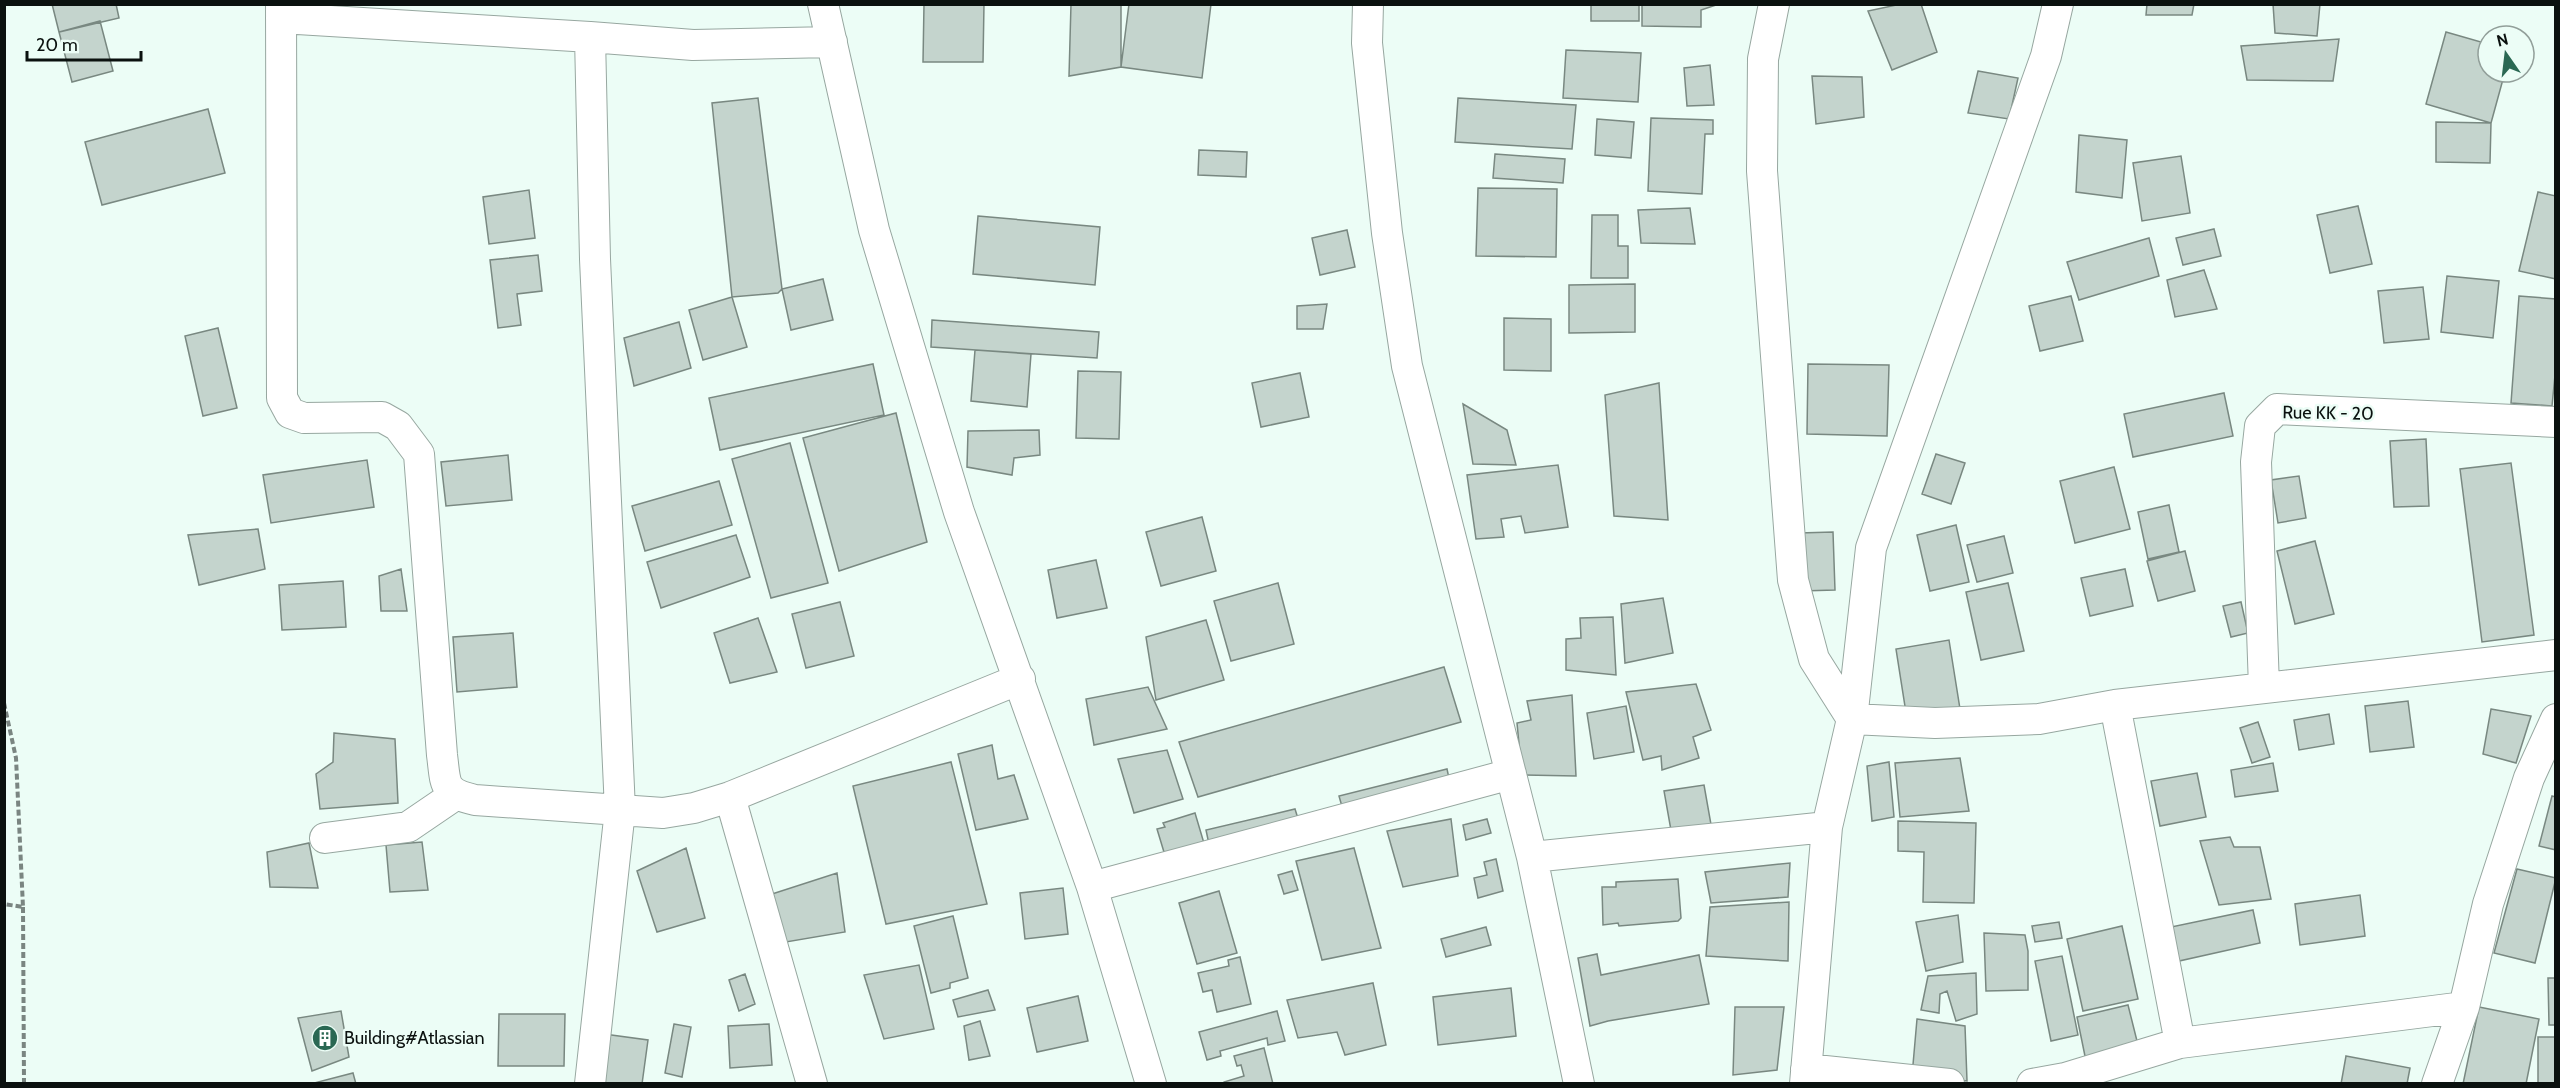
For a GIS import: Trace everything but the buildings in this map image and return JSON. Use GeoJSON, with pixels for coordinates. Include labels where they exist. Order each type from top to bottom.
{"type":"FeatureCollection","features":[{"type":"Feature","properties":{"kind":"street"},"geometry":{"type":"LineString","coordinates":[[823,4],[877,241],[958,512],[1020,679],[1092,887],[1151,1083]]}},
{"type":"Feature","properties":{"kind":"street"},"geometry":{"type":"LineString","coordinates":[[1368,4],[1367,43],[1387,233],[1407,366],[1532,857],[1579,1083]]}},
{"type":"Feature","properties":{"kind":"street"},"geometry":{"type":"LineString","coordinates":[[1774,4],[1763,59],[1762,171],[1792,569],[1814,659],[1852,719]]}},
{"type":"Feature","properties":{"kind":"street"},"geometry":{"type":"LineString","coordinates":[[1949,1083],[1805,1076],[1827,827],[1852,719],[1871,549],[2046,56],[2058,4]]}},
{"type":"Feature","properties":{"kind":"street"},"geometry":{"type":"LineString","coordinates":[[832,42],[714,46],[280,11],[282,398],[290,413],[304,418],[382,417],[398,426],[419,454],[442,755],[446,784],[454,795],[475,800],[663,813],[694,808],[730,797],[1020,679]]}},
{"type":"Feature","properties":{"kind":"street"},"geometry":{"type":"LineString","coordinates":[[590,37],[596,270],[620,810],[590,1083]]}},
{"type":"Feature","properties":{"kind":"street","name":"Rue KK - 20"},"geometry":{"type":"LineString","coordinates":[[2264,687],[2256,462],[2260,426],[2277,410],[2556,422]]}},
{"type":"Feature","properties":{"kind":"street"},"geometry":{"type":"LineString","coordinates":[[1852,719],[1935,723],[2028,719],[2115,705],[2556,655]]}},
{"type":"Feature","properties":{"kind":"street"},"geometry":{"type":"LineString","coordinates":[[2115,705],[2180,1043]]}},
{"type":"Feature","properties":{"kind":"street"},"geometry":{"type":"LineString","coordinates":[[2437,1083],[2464,1007],[2488,904],[2529,778],[2556,719]]}},
{"type":"Feature","properties":{"kind":"street"},"geometry":{"type":"LineString","coordinates":[[1092,887],[1511,774]]}},
{"type":"Feature","properties":{"kind":"street"},"geometry":{"type":"LineString","coordinates":[[325,838],[408,827],[454,795]]}},
{"type":"Feature","properties":{"kind":"street"},"geometry":{"type":"LineString","coordinates":[[730,797],[812,1083]]}},
{"type":"Feature","properties":{"kind":"street"},"geometry":{"type":"LineString","coordinates":[[1532,857],[1827,827]]}},
{"type":"Feature","properties":{"kind":"street"},"geometry":{"type":"LineString","coordinates":[[2032,1083],[2065,1081],[2180,1043],[2464,1007]]}},
{"type":"Feature","properties":{"kind":"path"},"geometry":{"type":"LineString","coordinates":[[4,703],[16,758],[23,907],[24,1083]]}},
{"type":"Feature","properties":{"kind":"path"},"geometry":{"type":"LineString","coordinates":[[4,904],[23,907]]}},
{"type":"Feature","properties":{"kind":"place","name":"Building#Atlassian"},"geometry":{"type":"Point","coordinates":[325,1038]}}]}
